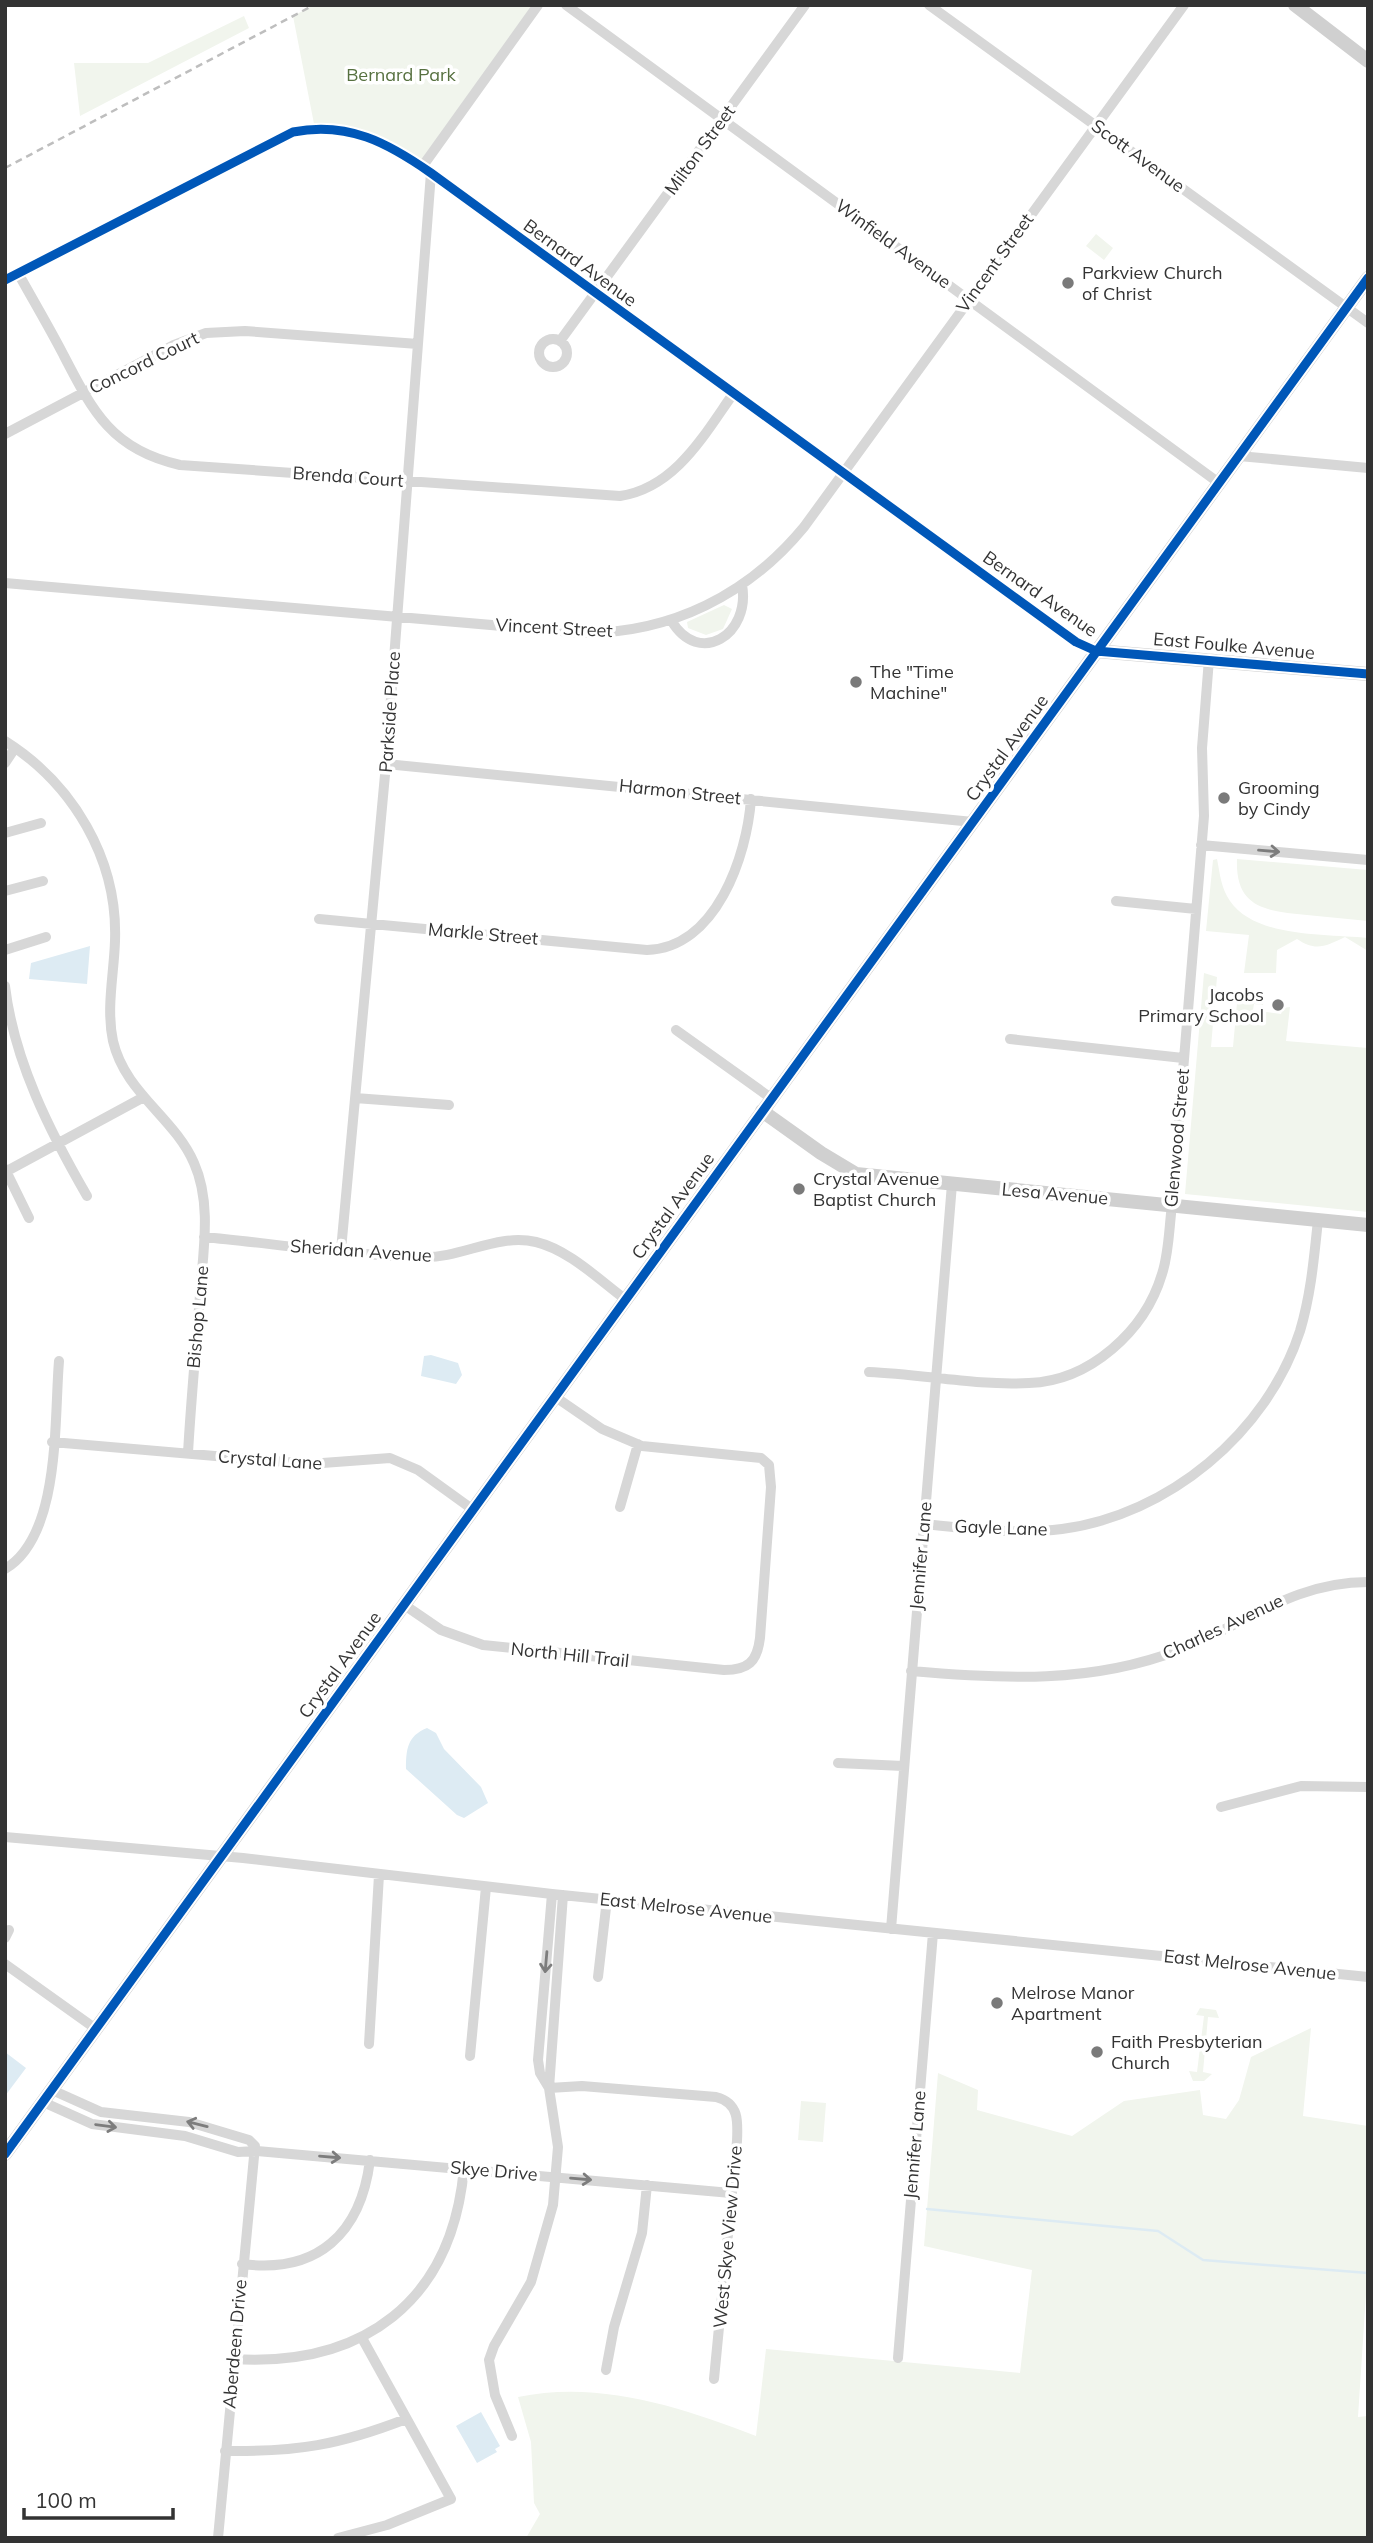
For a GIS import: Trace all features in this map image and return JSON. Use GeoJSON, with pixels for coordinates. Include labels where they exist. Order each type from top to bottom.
{"type":"FeatureCollection","features":[{"type":"Feature","properties":{"kind":"street"},"geometry":{"type":"LineString","coordinates":[[422,167],[538,5]]}},
{"type":"Feature","properties":{"kind":"street","name":"Winfield Avenue"},"geometry":{"type":"LineString","coordinates":[[566,5],[1219,483]]}},
{"type":"Feature","properties":{"kind":"street","name":"Milton Street"},"geometry":{"type":"LineString","coordinates":[[560,341],[806,5]]}},
{"type":"Feature","properties":{"kind":"street","name":"Scott Avenue"},"geometry":{"type":"LineString","coordinates":[[929,5],[1345,310],[1368,323]]}},
{"type":"Feature","properties":{"kind":"street","name":"Vincent Street"},"geometry":{"type":"LineString","coordinates":[[5,583],[584,633],[614,633],[671,620],[705,606],[742,585],[790,544],[844,474],[1184,5]]}},
{"type":"Feature","properties":{"kind":"street"},"geometry":{"type":"LineString","coordinates":[[1295,5],[1368,61]]}},
{"type":"Feature","properties":{"kind":"street","name":"Bernard Avenue"},"geometry":{"type":"LineString","coordinates":[[5,280],[293,132],[329,128],[365,135],[392,146],[431,173],[1076,642],[1097,651]]}},
{"type":"Feature","properties":{"kind":"street","name":"Parkside Place"},"geometry":{"type":"LineString","coordinates":[[341,1251],[386,764],[431,173]]}},
{"type":"Feature","properties":{"kind":"street","name":"Brenda Court"},"geometry":{"type":"LineString","coordinates":[[18,273],[98,418],[117,437],[147,455],[170,463],[609,497],[630,495],[652,487],[677,467],[733,394]]}},
{"type":"Feature","properties":{"kind":"street","name":"Crystal Avenue"},"geometry":{"type":"LineString","coordinates":[[5,2154],[1368,278]]}},
{"type":"Feature","properties":{"kind":"street","name":"Concord Court"},"geometry":{"type":"LineString","coordinates":[[5,435],[174,345],[206,333],[245,331],[418,344]]}},
{"type":"Feature","properties":{"kind":"street"},"geometry":{"type":"LineString","coordinates":[[1238,456],[1368,468]]}},
{"type":"Feature","properties":{"kind":"street"},"geometry":{"type":"LineString","coordinates":[[671,620],[681,635],[690,640],[706,643],[720,639],[733,630],[741,615],[745,598],[742,585]]}},
{"type":"Feature","properties":{"kind":"street","name":"East Foulke Avenue"},"geometry":{"type":"LineString","coordinates":[[1097,651],[1368,674]]}},
{"type":"Feature","properties":{"kind":"street","name":"Glenwood Street"},"geometry":{"type":"LineString","coordinates":[[869,1372],[1014,1383],[1043,1382],[1080,1370],[1104,1355],[1136,1325],[1157,1288],[1166,1261],[1172,1205],[1201,845],[1202,748],[1209,659]]}},
{"type":"Feature","properties":{"kind":"street"},"geometry":{"type":"LineString","coordinates":[[5,741],[43,770],[70,800],[101,856],[116,926],[112,1035],[122,1066],[142,1098],[6,1170],[29,1219]]}},
{"type":"Feature","properties":{"kind":"street"},"geometry":{"type":"LineString","coordinates":[[5,763],[15,748]]}},
{"type":"Feature","properties":{"kind":"street","name":"Harmon Street"},"geometry":{"type":"LineString","coordinates":[[386,764],[973,822]]}},
{"type":"Feature","properties":{"kind":"street","name":"Markle Street"},"geometry":{"type":"LineString","coordinates":[[319,919],[647,950],[676,944],[704,922],[743,853],[751,799]]}},
{"type":"Feature","properties":{"kind":"street"},"geometry":{"type":"LineString","coordinates":[[5,833],[41,823]]}},
{"type":"Feature","properties":{"kind":"street"},"geometry":{"type":"LineString","coordinates":[[1201,845],[1368,860]]}},
{"type":"Feature","properties":{"kind":"street"},"geometry":{"type":"LineString","coordinates":[[5,891],[43,881]]}},
{"type":"Feature","properties":{"kind":"street"},"geometry":{"type":"LineString","coordinates":[[1116,901],[1196,909]]}},
{"type":"Feature","properties":{"kind":"street"},"geometry":{"type":"LineString","coordinates":[[5,950],[46,937]]}},
{"type":"Feature","properties":{"kind":"street"},"geometry":{"type":"LineString","coordinates":[[5,986],[10,1015],[26,1068],[57,1145],[87,1196]]}},
{"type":"Feature","properties":{"kind":"street"},"geometry":{"type":"LineString","coordinates":[[677,1030],[766,1104]]}},
{"type":"Feature","properties":{"kind":"street"},"geometry":{"type":"LineString","coordinates":[[1010,1039],[1183,1058]]}},
{"type":"Feature","properties":{"kind":"street","name":"Bishop Lane"},"geometry":{"type":"LineString","coordinates":[[142,1098],[184,1146],[200,1181],[204,1237],[188,1453]]}},
{"type":"Feature","properties":{"kind":"street"},"geometry":{"type":"LineString","coordinates":[[355,1098],[449,1105]]}},
{"type":"Feature","properties":{"kind":"street","name":"Lesa Avenue"},"geometry":{"type":"LineString","coordinates":[[766,1104],[850,1171],[952,1184],[1368,1225]]}},
{"type":"Feature","properties":{"kind":"street","name":"Jennifer Lane"},"geometry":{"type":"LineString","coordinates":[[891,1929],[952,1184]]}},
{"type":"Feature","properties":{"kind":"street","name":"Gayle Lane"},"geometry":{"type":"LineString","coordinates":[[923,1524],[1032,1531],[1091,1524],[1150,1502],[1203,1468],[1257,1411],[1288,1361],[1307,1304],[1318,1220]]}},
{"type":"Feature","properties":{"kind":"street","name":"Sheridan Avenue"},"geometry":{"type":"LineString","coordinates":[[204,1237],[341,1251],[444,1256],[494,1242],[530,1241],[564,1254],[625,1299]]}},
{"type":"Feature","properties":{"kind":"street"},"geometry":{"type":"LineString","coordinates":[[5,1569],[24,1554],[39,1530],[48,1495],[59,1362]]}},
{"type":"Feature","properties":{"kind":"street"},"geometry":{"type":"LineString","coordinates":[[554,1396],[602,1429],[638,1444],[620,1507]]}},
{"type":"Feature","properties":{"kind":"street","name":"Crystal Lane"},"geometry":{"type":"LineString","coordinates":[[52,1442],[309,1464],[390,1458],[418,1470],[472,1509]]}},
{"type":"Feature","properties":{"kind":"street","name":"North Hill Trail"},"geometry":{"type":"LineString","coordinates":[[403,1604],[441,1630],[483,1645],[687,1668],[746,1668],[755,1658],[760,1638],[772,1487],[769,1465],[761,1458],[638,1444]]}},
{"type":"Feature","properties":{"kind":"street","name":"Charles Avenue"},"geometry":{"type":"LineString","coordinates":[[911,1671],[1034,1679],[1101,1671],[1180,1650],[1294,1594],[1344,1583],[1368,1582]]}},
{"type":"Feature","properties":{"kind":"street"},"geometry":{"type":"LineString","coordinates":[[838,1763],[903,1766]]}},
{"type":"Feature","properties":{"kind":"street"},"geometry":{"type":"LineString","coordinates":[[1221,1807],[1301,1786],[1368,1787]]}},
{"type":"Feature","properties":{"kind":"street","name":"East Melrose Avenue"},"geometry":{"type":"LineString","coordinates":[[5,1837],[221,1856],[485,1887],[1368,1977]]}},
{"type":"Feature","properties":{"kind":"street"},"geometry":{"type":"LineString","coordinates":[[369,2044],[379,1875]]}},
{"type":"Feature","properties":{"kind":"street"},"geometry":{"type":"LineString","coordinates":[[470,2056],[485,1887]]}},
{"type":"Feature","properties":{"kind":"street"},"geometry":{"type":"LineString","coordinates":[[549,2088],[540,2073],[538,2060],[552,1894]]}},
{"type":"Feature","properties":{"kind":"street"},"geometry":{"type":"LineString","coordinates":[[512,2436],[495,2395],[489,2360],[494,2346],[531,2282],[549,2227],[556,2177],[556,2125],[549,2088],[564,1895]]}},
{"type":"Feature","properties":{"kind":"street"},"geometry":{"type":"LineString","coordinates":[[598,1977],[607,1899]]}},
{"type":"Feature","properties":{"kind":"street","name":"Jennifer Lane"},"geometry":{"type":"LineString","coordinates":[[898,2358],[933,1933]]}},
{"type":"Feature","properties":{"kind":"street"},"geometry":{"type":"LineString","coordinates":[[5,1964],[96,2029]]}},
{"type":"Feature","properties":{"kind":"street","name":"West Skye View Drive"},"geometry":{"type":"LineString","coordinates":[[549,2088],[593,2087],[724,2099],[731,2104],[737,2119],[714,2379]]}},
{"type":"Feature","properties":{"kind":"street","name":"Skye Drive"},"geometry":{"type":"LineString","coordinates":[[52,2090],[101,2112],[162,2117],[232,2134],[253,2143],[257,2151]]}},
{"type":"Feature","properties":{"kind":"street","name":"Skye Drive"},"geometry":{"type":"LineString","coordinates":[[43,2102],[92,2124],[186,2136],[238,2151],[370,2160],[732,2193]]}},
{"type":"Feature","properties":{"kind":"street"},"geometry":{"type":"LineString","coordinates":[[153,2131],[162,2117]]}},
{"type":"Feature","properties":{"kind":"street","name":"Aberdeen Drive"},"geometry":{"type":"LineString","coordinates":[[218,2538],[242,2264],[252,2165],[257,2151]]}},
{"type":"Feature","properties":{"kind":"street"},"geometry":{"type":"LineString","coordinates":[[242,2264],[259,2266],[295,2262],[315,2255],[333,2242],[359,2209],[366,2189],[370,2160]]}},
{"type":"Feature","properties":{"kind":"street"},"geometry":{"type":"LineString","coordinates":[[233,2359],[295,2359],[323,2353],[362,2338],[412,2298],[438,2262],[456,2220],[464,2168]]}},
{"type":"Feature","properties":{"kind":"street"},"geometry":{"type":"LineString","coordinates":[[607,2370],[614,2327],[642,2233],[647,2185]]}},
{"type":"Feature","properties":{"kind":"street"},"geometry":{"type":"LineString","coordinates":[[338,2538],[387,2525],[451,2499],[362,2338]]}},
{"type":"Feature","properties":{"kind":"street"},"geometry":{"type":"LineString","coordinates":[[225,2451],[314,2448],[349,2440],[406,2419]]}},
{"type":"Feature","properties":{"kind":"green space","name":"Bernard Park"},"geometry":{"type":"Polygon","coordinates":[[[314,5],[538,5],[422,167],[392,146],[315,129],[293,16],[314,5]]]}},
{"type":"Feature","properties":{"kind":"green space"},"geometry":{"type":"Polygon","coordinates":[[[244,16],[249,28],[80,116],[74,63],[148,63],[244,16]]]}},
{"type":"Feature","properties":{"kind":"green space"},"geometry":{"type":"Polygon","coordinates":[[[1096,234],[1113,248],[1104,260],[1086,246],[1096,234]]]}},
{"type":"Feature","properties":{"kind":"green space"},"geometry":{"type":"Polygon","coordinates":[[[724,605],[732,609],[723,629],[706,635],[688,628],[687,622],[724,605]]]}},
{"type":"Feature","properties":{"kind":"green space"},"geometry":{"type":"Polygon","coordinates":[[[1217,859],[1225,891],[1241,913],[1256,922],[1293,932],[1368,938],[1368,951],[1345,937],[1321,946],[1310,945],[1297,939],[1277,950],[1276,973],[1244,973],[1249,935],[1206,931],[1213,860],[1217,859]]]}},
{"type":"Feature","properties":{"kind":"green space"},"geometry":{"type":"Polygon","coordinates":[[[1237,859],[1368,870],[1368,921],[1279,912],[1256,904],[1241,888],[1237,859]]]}},
{"type":"Feature","properties":{"kind":"green space"},"geometry":{"type":"Polygon","coordinates":[[[1204,973],[1217,977],[1211,1047],[1233,1047],[1238,992],[1265,995],[1263,1005],[1254,1004],[1253,1010],[1281,1014],[1283,1008],[1290,1007],[1286,1041],[1368,1048],[1368,1212],[1185,1194],[1204,973]]]}},
{"type":"Feature","properties":{"kind":"green space"},"geometry":{"type":"Polygon","coordinates":[[[1200,2008],[1216,2010],[1219,2018],[1208,2017],[1203,2072],[1212,2074],[1204,2081],[1193,2081],[1189,2071],[1197,2072],[1204,2016],[1196,2015],[1200,2008]]]}},
{"type":"Feature","properties":{"kind":"green space"},"geometry":{"type":"Polygon","coordinates":[[[1311,2028],[1303,2116],[1368,2126],[1368,2263],[1358,2417],[1368,2416],[1368,2538],[526,2538],[540,2514],[534,2503],[531,2442],[518,2397],[548,2393],[609,2394],[669,2406],[756,2436],[766,2349],[1020,2373],[1032,2270],[924,2246],[938,2073],[978,2090],[977,2110],[1072,2136],[1124,2101],[1200,2090],[1203,2115],[1226,2119],[1239,2100],[1251,2057],[1311,2028]]]}},
{"type":"Feature","properties":{"kind":"green space"},"geometry":{"type":"Polygon","coordinates":[[[801,2101],[826,2103],[823,2142],[798,2140],[801,2101]]]}},
{"type":"Feature","properties":{"kind":"shaded area"},"geometry":{"type":"Polygon","coordinates":[[[90,946],[87,984],[29,979],[31,963],[90,946]]]}},
{"type":"Feature","properties":{"kind":"shaded area"},"geometry":{"type":"Polygon","coordinates":[[[431,1355],[458,1363],[462,1375],[456,1384],[421,1376],[424,1356],[431,1355]]]}},
{"type":"Feature","properties":{"kind":"shaded area"},"geometry":{"type":"Polygon","coordinates":[[[427,1728],[436,1733],[444,1749],[481,1787],[488,1803],[464,1818],[457,1815],[406,1769],[409,1744],[415,1735],[427,1728]]]}},
{"type":"Feature","properties":{"kind":"shaded area"},"geometry":{"type":"Polygon","coordinates":[[[5,2052],[26,2068],[5,2096],[5,2052]]]}},
{"type":"Feature","properties":{"kind":"shaded area"},"geometry":{"type":"Polygon","coordinates":[[[481,2412],[500,2446],[495,2449],[497,2452],[477,2463],[456,2426],[481,2412]]]}},
{"type":"Feature","properties":{"kind":"waterway"},"geometry":{"type":"LineString","coordinates":[[927,2209],[1158,2231],[1203,2260],[1368,2273]]}},
{"type":"Feature","properties":{"kind":"railway"},"geometry":{"type":"LineString","coordinates":[[5,168],[314,5]]}},
{"type":"Feature","properties":{"kind":"cycle path"},"geometry":{"type":"LineString","coordinates":[[5,280],[293,132],[313,129],[349,132],[383,144],[431,173],[1076,642],[1096,651],[1368,674]]}},
{"type":"Feature","properties":{"kind":"cycle path"},"geometry":{"type":"LineString","coordinates":[[5,2154],[1368,278]]}},
{"type":"Feature","properties":{"kind":"place","name":"Parkview Church of Christ"},"geometry":{"type":"Point","coordinates":[1068,283]}},
{"type":"Feature","properties":{"kind":"place","name":"The \"Time Machine\""},"geometry":{"type":"Point","coordinates":[856,682]}},
{"type":"Feature","properties":{"kind":"place","name":"Grooming by Cindy"},"geometry":{"type":"Point","coordinates":[1224,798]}},
{"type":"Feature","properties":{"kind":"place","name":"Jacobs Primary School"},"geometry":{"type":"Point","coordinates":[1278,1005]}},
{"type":"Feature","properties":{"kind":"place","name":"Crystal Avenue Baptist Church"},"geometry":{"type":"Point","coordinates":[799,1189]}},
{"type":"Feature","properties":{"kind":"place","name":"Melrose Manor Apartment"},"geometry":{"type":"Point","coordinates":[997,2003]}},
{"type":"Feature","properties":{"kind":"place","name":"Faith Presbyterian Church"},"geometry":{"type":"Point","coordinates":[1097,2052]}}]}
